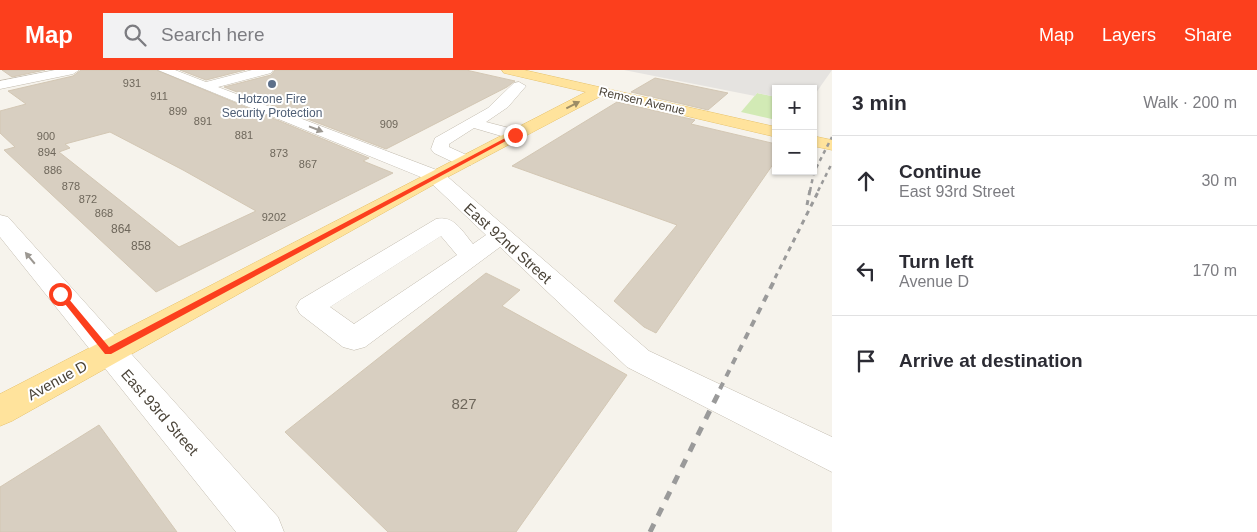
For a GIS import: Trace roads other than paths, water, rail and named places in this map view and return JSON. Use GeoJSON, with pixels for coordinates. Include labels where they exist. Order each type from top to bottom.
{"type":"FeatureCollection","features":[{"type":"Feature","properties":{"kind":"main road","name":"Remsen Avenue"},"geometry":{"type":"LineString","coordinates":[[508,70],[540,74],[599,91],[772,131]]}},
{"type":"Feature","properties":{"kind":"main road"},"geometry":{"type":"LineString","coordinates":[[540,74],[545,105]]}},
{"type":"Feature","properties":{"kind":"main road","name":"Avenue D"},"geometry":{"type":"LineString","coordinates":[[0,411],[434,176],[515,135],[545,105],[599,91]]}},
{"type":"Feature","properties":{"kind":"main road"},"geometry":{"type":"LineString","coordinates":[[817,142],[832,145]]}},
{"type":"Feature","properties":{"kind":"street"},"geometry":{"type":"LineString","coordinates":[[0,85],[73,70]]}},
{"type":"Feature","properties":{"kind":"street","name":"East 92nd Street"},"geometry":{"type":"LineString","coordinates":[[164,70],[434,176],[638,359],[832,454]]}},
{"type":"Feature","properties":{"kind":"street"},"geometry":{"type":"LineString","coordinates":[[206,86],[267,70]]}},
{"type":"Feature","properties":{"kind":"street"},"geometry":{"type":"LineString","coordinates":[[465,161],[445,153],[439,145],[504,103],[519,86]]}},
{"type":"Feature","properties":{"kind":"street"},"geometry":{"type":"LineString","coordinates":[[472,123],[515,135]]}},
{"type":"Feature","properties":{"kind":"street","name":"East 93rd Street"},"geometry":{"type":"LineString","coordinates":[[0,222],[108,352],[263,532]]}},
{"type":"Feature","properties":{"kind":"street"},"geometry":{"type":"LineString","coordinates":[[471,256],[444,224],[310,307],[354,340],[500,236]]}},
{"type":"Feature","properties":{"kind":"railway"},"geometry":{"type":"LineString","coordinates":[[810,191],[814,172],[832,137]]}},
{"type":"Feature","properties":{"kind":"railway"},"geometry":{"type":"LineString","coordinates":[[818,191],[832,163]]}},
{"type":"Feature","properties":{"kind":"railway"},"geometry":{"type":"LineString","coordinates":[[807,205],[810,190]]}},
{"type":"Feature","properties":{"kind":"railway"},"geometry":{"type":"LineString","coordinates":[[775,278],[819,190]]}},
{"type":"Feature","properties":{"kind":"railway"},"geometry":{"type":"LineString","coordinates":[[720,389],[776,277]]}},
{"type":"Feature","properties":{"kind":"railway"},"geometry":{"type":"LineString","coordinates":[[650,532],[721,388]]}},
{"type":"Feature","properties":{"kind":"place","name":"Hotzone Fire Security Protection"},"geometry":{"type":"Point","coordinates":[272,84]}}]}
